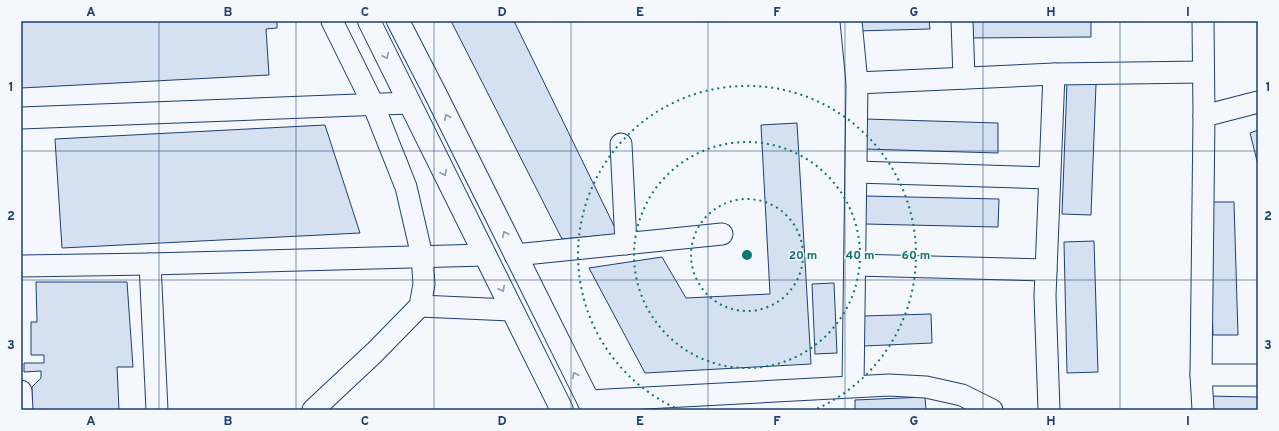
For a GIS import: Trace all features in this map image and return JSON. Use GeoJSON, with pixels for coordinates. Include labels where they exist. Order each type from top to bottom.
{"type":"FeatureCollection","features":[{"type":"Feature","properties":{"kind":"main road"},"geometry":{"type":"LineString","coordinates":[[370,21],[409,103],[562,410]]}},
{"type":"Feature","properties":{"kind":"main road"},"geometry":{"type":"LineString","coordinates":[[398,21],[591,406]]}},
{"type":"Feature","properties":{"kind":"street"},"geometry":{"type":"LineString","coordinates":[[313,410],[381,347],[420,306],[424,284],[422,256],[406,187],[373,104],[332,21]]}},
{"type":"Feature","properties":{"kind":"street"},"geometry":{"type":"LineString","coordinates":[[851,21],[857,83],[853,386]]}},
{"type":"Feature","properties":{"kind":"street"},"geometry":{"type":"LineString","coordinates":[[962,21],[964,78]]}},
{"type":"Feature","properties":{"kind":"street"},"geometry":{"type":"LineString","coordinates":[[1203,21],[1204,116],[1201,375],[1203,410]]}},
{"type":"Feature","properties":{"kind":"street"},"geometry":{"type":"LineString","coordinates":[[857,83],[1054,74],[1203,72]]}},
{"type":"Feature","properties":{"kind":"street"},"geometry":{"type":"LineString","coordinates":[[1049,410],[1045,296],[1054,74]]}},
{"type":"Feature","properties":{"kind":"street"},"geometry":{"type":"LineString","coordinates":[[1204,116],[1258,102]]}},
{"type":"Feature","properties":{"kind":"street"},"geometry":{"type":"LineString","coordinates":[[21,118],[409,103]]}},
{"type":"Feature","properties":{"kind":"street"},"geometry":{"type":"LineString","coordinates":[[621,144],[626,244]]}},
{"type":"Feature","properties":{"kind":"street"},"geometry":{"type":"LineString","coordinates":[[856,172],[1049,178]]}},
{"type":"Feature","properties":{"kind":"street"},"geometry":{"type":"LineString","coordinates":[[515,255],[722,234]]}},
{"type":"Feature","properties":{"kind":"street"},"geometry":{"type":"LineString","coordinates":[[21,266],[485,255]]}},
{"type":"Feature","properties":{"kind":"street"},"geometry":{"type":"LineString","coordinates":[[150,264],[157,410]]}},
{"type":"Feature","properties":{"kind":"street"},"geometry":{"type":"LineString","coordinates":[[855,265],[1046,270]]}},
{"type":"Feature","properties":{"kind":"street"},"geometry":{"type":"LineString","coordinates":[[420,306],[512,310]]}},
{"type":"Feature","properties":{"kind":"street"},"geometry":{"type":"LineString","coordinates":[[1201,375],[1258,375]]}},
{"type":"Feature","properties":{"kind":"street"},"geometry":{"type":"LineString","coordinates":[[591,406],[759,401],[853,386],[889,385],[926,387],[962,395],[992,410]]}},
{"type":"Feature","properties":{"kind":"street"},"geometry":{"type":"LineString","coordinates":[[21,391],[22,410]]}},
{"type":"Feature","properties":{"kind":"building"},"geometry":{"type":"Polygon","coordinates":[[[21,21],[277,21],[277,28],[266,29],[269,75],[21,88],[21,21]]]}},
{"type":"Feature","properties":{"kind":"building"},"geometry":{"type":"Polygon","coordinates":[[[451,21],[514,21],[618,234],[562,239],[451,21]]]}},
{"type":"Feature","properties":{"kind":"building"},"geometry":{"type":"Polygon","coordinates":[[[856,21],[929,21],[930,29],[856,31],[856,21]]]}},
{"type":"Feature","properties":{"kind":"building"},"geometry":{"type":"Polygon","coordinates":[[[968,21],[1091,21],[1091,37],[968,38],[968,21]]]}},
{"type":"Feature","properties":{"kind":"building"},"geometry":{"type":"Polygon","coordinates":[[[1067,83],[1096,84],[1091,215],[1062,214],[1067,83]]]}},
{"type":"Feature","properties":{"kind":"building"},"geometry":{"type":"Polygon","coordinates":[[[865,119],[998,123],[998,153],[864,149],[865,119]]]}},
{"type":"Feature","properties":{"kind":"building"},"geometry":{"type":"Polygon","coordinates":[[[797,123],[811,364],[645,373],[589,268],[662,257],[686,298],[770,294],[761,125],[797,123]]]}},
{"type":"Feature","properties":{"kind":"building"},"geometry":{"type":"Polygon","coordinates":[[[325,125],[360,233],[62,248],[55,139],[325,125]]]}},
{"type":"Feature","properties":{"kind":"building"},"geometry":{"type":"Polygon","coordinates":[[[1258,130],[1258,161],[1257,161],[1250,133],[1258,130]]]}},
{"type":"Feature","properties":{"kind":"building"},"geometry":{"type":"Polygon","coordinates":[[[865,196],[999,199],[998,227],[864,224],[865,196]]]}},
{"type":"Feature","properties":{"kind":"building"},"geometry":{"type":"Polygon","coordinates":[[[1208,202],[1234,202],[1238,335],[1213,335],[1208,202]]]}},
{"type":"Feature","properties":{"kind":"building"},"geometry":{"type":"Polygon","coordinates":[[[1094,241],[1098,372],[1067,373],[1064,242],[1094,241]]]}},
{"type":"Feature","properties":{"kind":"building"},"geometry":{"type":"Polygon","coordinates":[[[36,282],[127,282],[133,367],[117,367],[119,410],[32,410],[32,387],[41,378],[41,371],[24,372],[24,363],[44,363],[44,355],[31,355],[31,322],[37,322],[36,282]]]}},
{"type":"Feature","properties":{"kind":"building"},"geometry":{"type":"Polygon","coordinates":[[[834,283],[837,353],[815,354],[812,284],[834,283]]]}},
{"type":"Feature","properties":{"kind":"building"},"geometry":{"type":"Polygon","coordinates":[[[931,314],[932,343],[864,346],[863,316],[931,314]]]}},
{"type":"Feature","properties":{"kind":"building"},"geometry":{"type":"Polygon","coordinates":[[[1206,396],[1258,397],[1258,410],[1206,410],[1206,396]]]}},
{"type":"Feature","properties":{"kind":"building"},"geometry":{"type":"Polygon","coordinates":[[[925,397],[926,410],[855,410],[855,400],[925,397]]]}}]}
